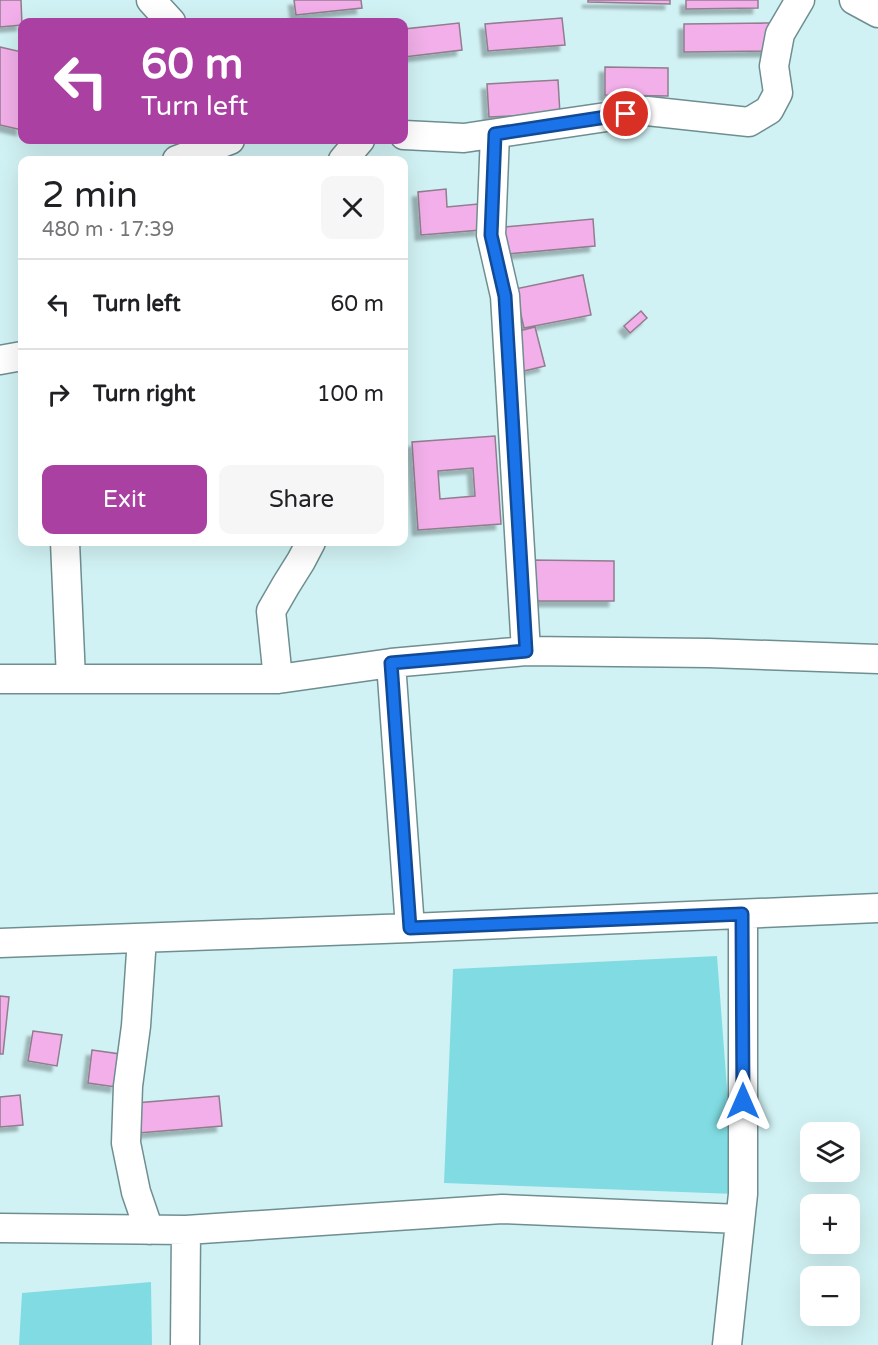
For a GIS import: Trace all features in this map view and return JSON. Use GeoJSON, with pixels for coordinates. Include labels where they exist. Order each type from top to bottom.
{"type":"FeatureCollection","features":[{"type":"Feature","properties":{"kind":"street"},"geometry":{"type":"LineString","coordinates":[[151,0],[167,18]]}},
{"type":"Feature","properties":{"kind":"street"},"geometry":{"type":"LineString","coordinates":[[408,135],[464,138],[647,111],[749,122],[769,110],[778,93],[774,66],[780,34],[800,0]]}},
{"type":"Feature","properties":{"kind":"street"},"geometry":{"type":"LineString","coordinates":[[854,0],[878,13]]}},
{"type":"Feature","properties":{"kind":"street"},"geometry":{"type":"LineString","coordinates":[[495,134],[491,235],[505,296],[526,651]]}},
{"type":"Feature","properties":{"kind":"street"},"geometry":{"type":"LineString","coordinates":[[188,156],[219,144]]}},
{"type":"Feature","properties":{"kind":"street"},"geometry":{"type":"LineString","coordinates":[[346,156],[357,144]]}},
{"type":"Feature","properties":{"kind":"street"},"geometry":{"type":"LineString","coordinates":[[0,360],[18,357]]}},
{"type":"Feature","properties":{"kind":"street"},"geometry":{"type":"LineString","coordinates":[[65,546],[71,679]]}},
{"type":"Feature","properties":{"kind":"street"},"geometry":{"type":"LineString","coordinates":[[278,679],[271,611],[309,546]]}},
{"type":"Feature","properties":{"kind":"street"},"geometry":{"type":"LineString","coordinates":[[0,680],[278,679],[391,663],[526,651],[709,653],[878,659]]}},
{"type":"Feature","properties":{"kind":"street"},"geometry":{"type":"LineString","coordinates":[[391,663],[410,928]]}},
{"type":"Feature","properties":{"kind":"street"},"geometry":{"type":"LineString","coordinates":[[0,943],[878,908]]}},
{"type":"Feature","properties":{"kind":"street"},"geometry":{"type":"LineString","coordinates":[[727,1345],[743,1194],[742,914]]}},
{"type":"Feature","properties":{"kind":"street"},"geometry":{"type":"LineString","coordinates":[[142,938],[136,1026],[128,1086],[126,1143],[136,1192],[149,1230]]}},
{"type":"Feature","properties":{"kind":"street"},"geometry":{"type":"LineString","coordinates":[[0,1228],[186,1230],[502,1209],[740,1219]]}},
{"type":"Feature","properties":{"kind":"street"},"geometry":{"type":"LineString","coordinates":[[185,1345],[186,1230]]}},
{"type":"Feature","properties":{"kind":"shaded area"},"geometry":{"type":"Polygon","coordinates":[[[717,956],[735,1194],[444,1183],[453,969],[717,956]]]}},
{"type":"Feature","properties":{"kind":"shaded area"},"geometry":{"type":"Polygon","coordinates":[[[151,1282],[152,1345],[19,1345],[22,1293],[151,1282]]]}},
{"type":"Feature","properties":{"kind":"building"},"geometry":{"type":"Polygon","coordinates":[[[0,0],[21,0],[22,18],[18,18],[18,25],[0,27],[0,0]]]}},
{"type":"Feature","properties":{"kind":"building"},"geometry":{"type":"Polygon","coordinates":[[[294,0],[361,0],[362,8],[296,15],[294,0]]]}},
{"type":"Feature","properties":{"kind":"building"},"geometry":{"type":"Polygon","coordinates":[[[588,0],[670,0],[670,4],[588,2],[588,0]]]}},
{"type":"Feature","properties":{"kind":"building"},"geometry":{"type":"Polygon","coordinates":[[[686,0],[758,0],[758,8],[686,9],[686,0]]]}},
{"type":"Feature","properties":{"kind":"building"},"geometry":{"type":"Polygon","coordinates":[[[562,18],[565,45],[488,51],[485,24],[562,18]]]}},
{"type":"Feature","properties":{"kind":"building"},"geometry":{"type":"Polygon","coordinates":[[[459,23],[462,50],[408,57],[408,29],[459,23]]]}},
{"type":"Feature","properties":{"kind":"building"},"geometry":{"type":"Polygon","coordinates":[[[770,23],[770,51],[684,52],[684,24],[770,23]]]}},
{"type":"Feature","properties":{"kind":"building"},"geometry":{"type":"Polygon","coordinates":[[[0,47],[18,51],[18,129],[0,125],[0,47]]]}},
{"type":"Feature","properties":{"kind":"building"},"geometry":{"type":"Polygon","coordinates":[[[605,67],[668,68],[668,96],[605,95],[605,67]]]}},
{"type":"Feature","properties":{"kind":"building"},"geometry":{"type":"Polygon","coordinates":[[[558,80],[560,114],[489,117],[487,84],[558,80]]]}},
{"type":"Feature","properties":{"kind":"building"},"geometry":{"type":"Polygon","coordinates":[[[446,189],[447,207],[478,204],[481,230],[421,235],[418,192],[446,189]]]}},
{"type":"Feature","properties":{"kind":"building"},"geometry":{"type":"Polygon","coordinates":[[[593,219],[595,246],[506,254],[504,227],[593,219]]]}},
{"type":"Feature","properties":{"kind":"building"},"geometry":{"type":"Polygon","coordinates":[[[583,275],[591,315],[524,328],[515,289],[583,275]]]}},
{"type":"Feature","properties":{"kind":"building"},"geometry":{"type":"Polygon","coordinates":[[[641,311],[647,318],[630,333],[624,326],[641,311]]]}},
{"type":"Feature","properties":{"kind":"building"},"geometry":{"type":"Polygon","coordinates":[[[535,327],[545,366],[524,371],[515,332],[535,327]]]}},
{"type":"Feature","properties":{"kind":"building"},"geometry":{"type":"Polygon","coordinates":[[[495,436],[501,524],[418,530],[412,442],[495,436]],[[473,468],[438,471],[440,499],[475,496],[473,468]]]}},
{"type":"Feature","properties":{"kind":"building"},"geometry":{"type":"Polygon","coordinates":[[[530,560],[614,561],[614,601],[529,601],[530,560]]]}},
{"type":"Feature","properties":{"kind":"building"},"geometry":{"type":"Polygon","coordinates":[[[0,996],[9,997],[3,1054],[0,1054],[0,996]]]}},
{"type":"Feature","properties":{"kind":"building"},"geometry":{"type":"Polygon","coordinates":[[[33,1031],[62,1035],[57,1066],[28,1061],[33,1031]]]}},
{"type":"Feature","properties":{"kind":"building"},"geometry":{"type":"Polygon","coordinates":[[[92,1050],[120,1054],[116,1087],[88,1083],[92,1050]]]}},
{"type":"Feature","properties":{"kind":"building"},"geometry":{"type":"Polygon","coordinates":[[[20,1095],[23,1125],[0,1127],[0,1097],[20,1095]]]}},
{"type":"Feature","properties":{"kind":"building"},"geometry":{"type":"Polygon","coordinates":[[[219,1096],[222,1126],[138,1133],[135,1103],[219,1096]]]}},
{"type":"Feature","properties":{"kind":"route"},"geometry":{"type":"LineString","coordinates":[[626,114],[495,134],[491,235],[505,296],[526,651],[391,663],[410,928],[742,914],[743,1101]]}}]}
